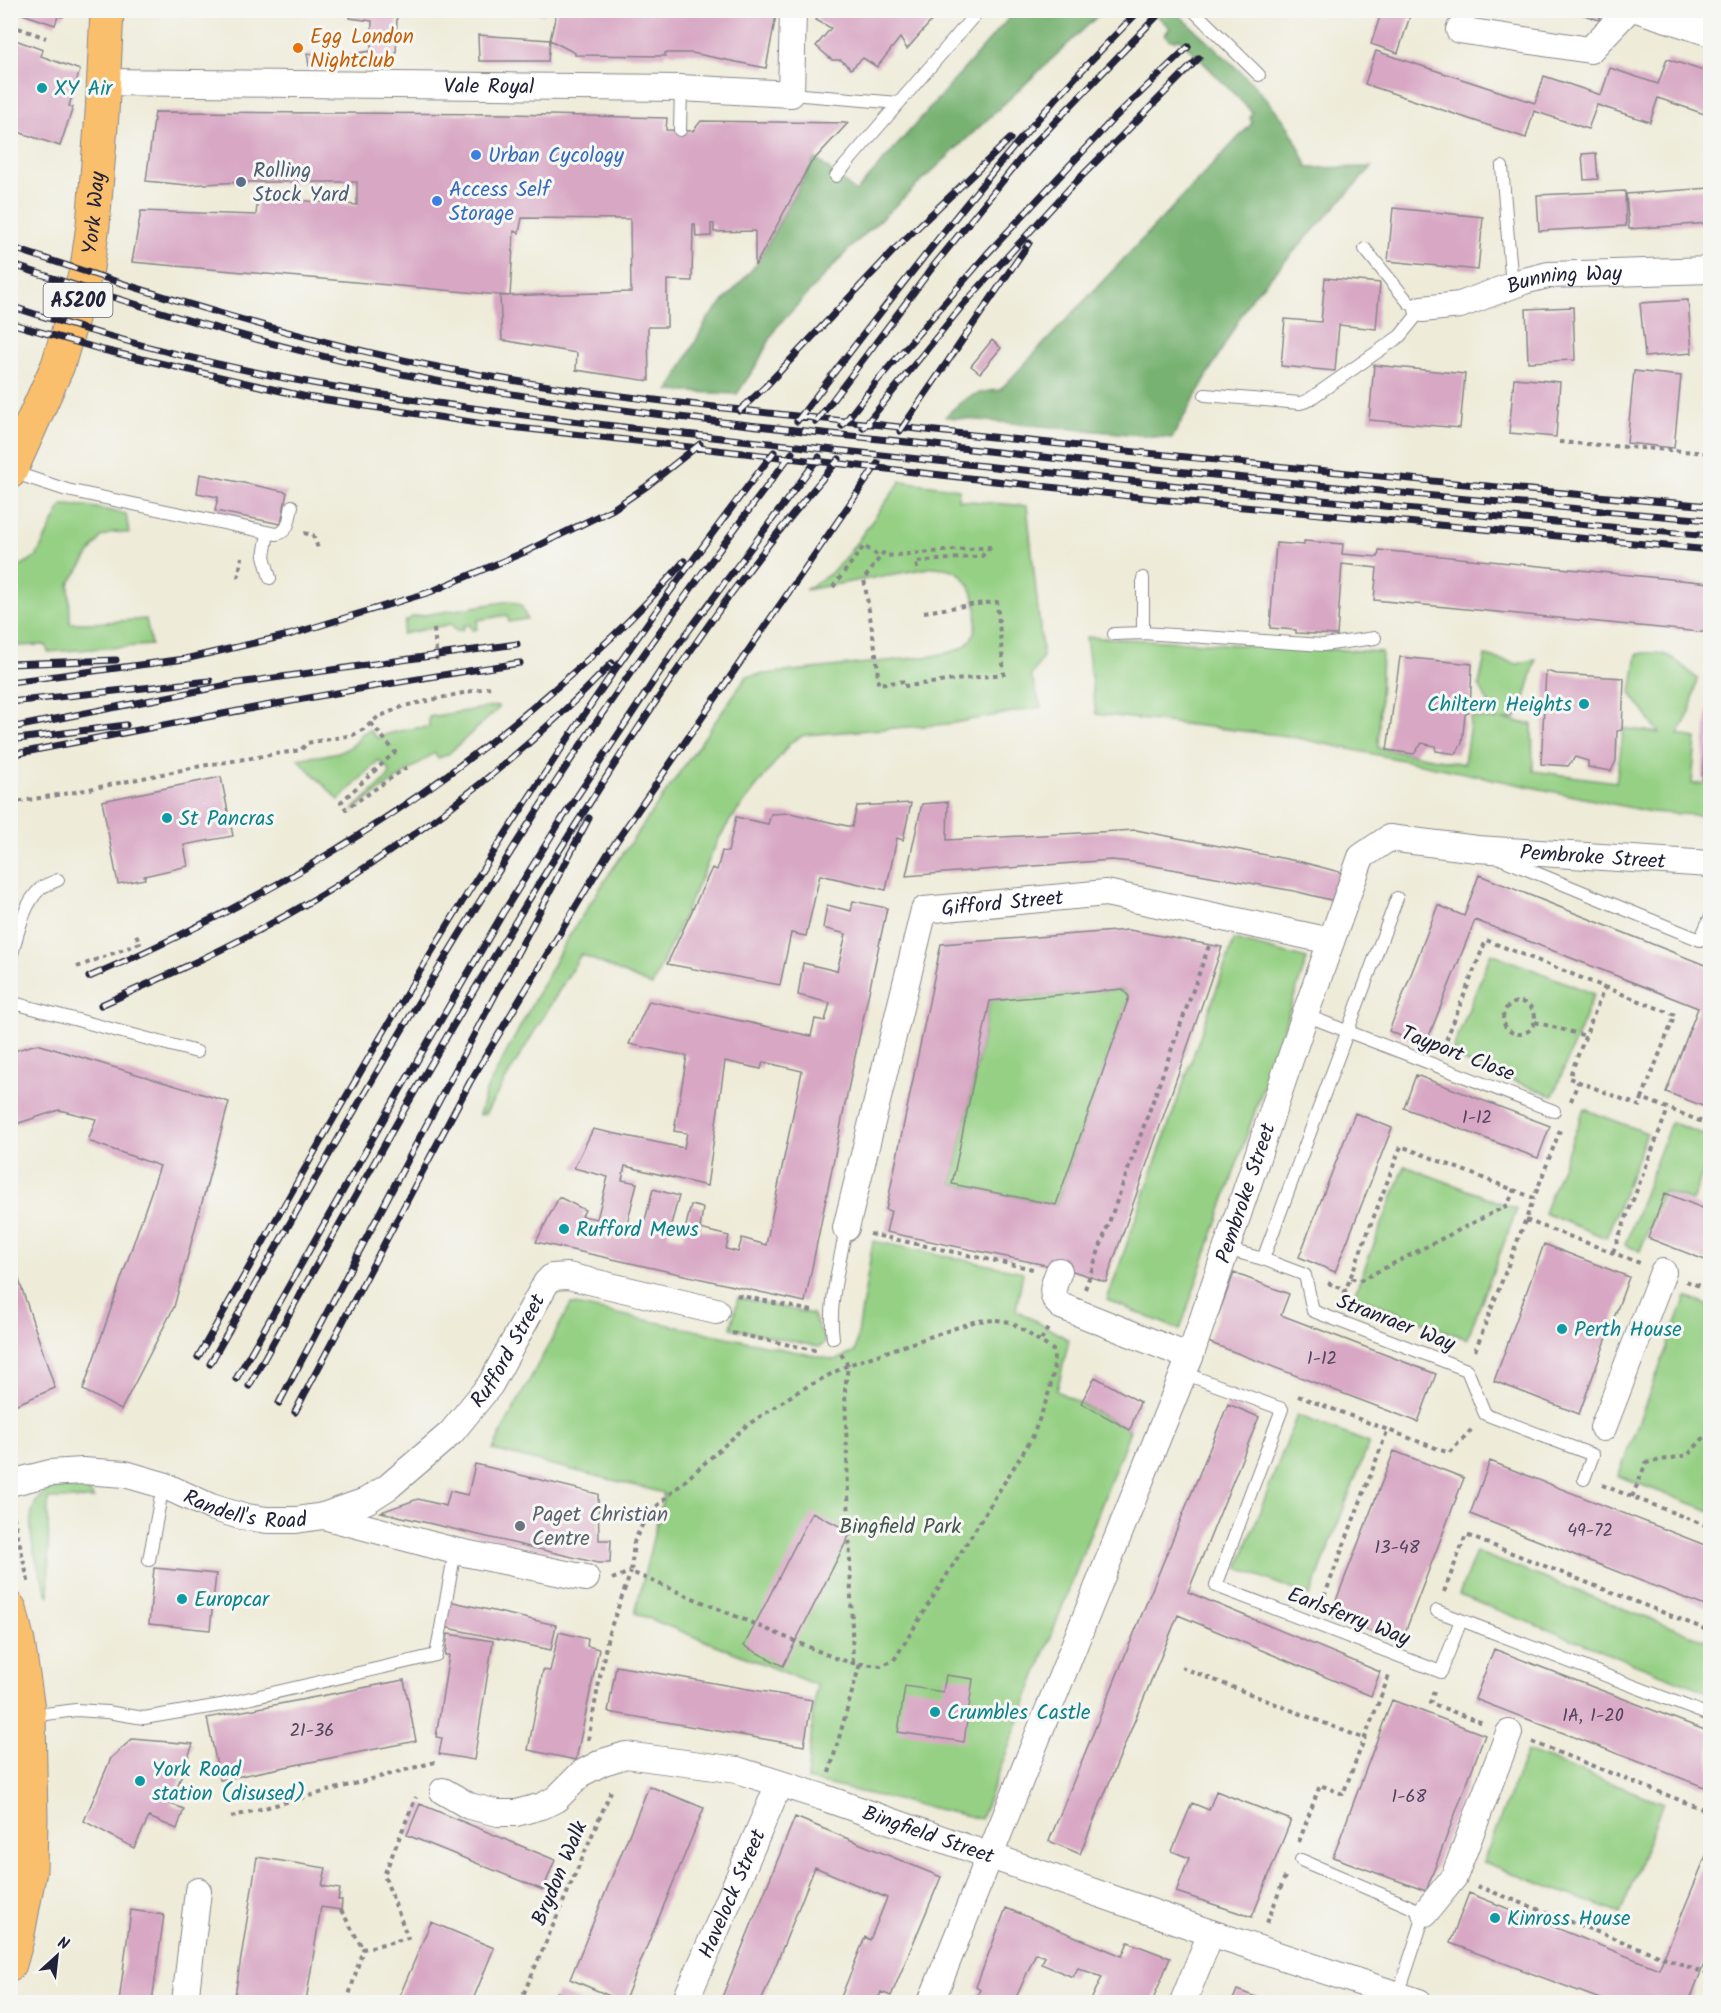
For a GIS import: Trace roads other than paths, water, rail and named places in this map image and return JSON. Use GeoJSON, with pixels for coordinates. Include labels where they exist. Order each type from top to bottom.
{"type":"FeatureCollection","features":[{"type":"Feature","properties":{"kind":"main road","name":"York Way"},"geometry":{"type":"LineString","coordinates":[[11,472],[24,432],[62,354],[87,268],[94,214],[107,10]]}},
{"type":"Feature","properties":{"kind":"main road"},"geometry":{"type":"LineString","coordinates":[[10,1609],[18,1642],[29,1716],[30,1870],[10,1964]]}},
{"type":"Feature","properties":{"kind":"street"},"geometry":{"type":"LineString","coordinates":[[791,94],[793,10]]}},
{"type":"Feature","properties":{"kind":"street"},"geometry":{"type":"LineString","coordinates":[[1459,30],[1590,51],[1628,10]]}},
{"type":"Feature","properties":{"kind":"street"},"geometry":{"type":"LineString","coordinates":[[1639,10],[1710,33]]}},
{"type":"Feature","properties":{"kind":"street","name":"Vale Royal"},"geometry":{"type":"LineString","coordinates":[[104,82],[681,88],[791,94]]}},
{"type":"Feature","properties":{"kind":"street","name":"Bunning Way"},"geometry":{"type":"LineString","coordinates":[[1422,309],[1460,305],[1548,275],[1710,270]]}},
{"type":"Feature","properties":{"kind":"street","name":"Pembroke Street"},"geometry":{"type":"LineString","coordinates":[[931,2002],[1187,1365],[1361,857],[1389,838],[1477,849],[1710,864]]}},
{"type":"Feature","properties":{"kind":"street","name":"Gifford Street"},"geometry":{"type":"LineString","coordinates":[[846,1228],[924,910],[1106,893],[1331,940]]}},
{"type":"Feature","properties":{"kind":"street"},"geometry":{"type":"LineString","coordinates":[[1059,1271],[1052,1295],[1055,1301],[1187,1365]]}},
{"type":"Feature","properties":{"kind":"street"},"geometry":{"type":"LineString","coordinates":[[1598,1442],[1664,1272]]}},
{"type":"Feature","properties":{"kind":"street","name":"Rufford Street"},"geometry":{"type":"LineString","coordinates":[[323,1516],[366,1501],[388,1487],[451,1433],[490,1385],[546,1283],[552,1277],[568,1276],[724,1302]]}},
{"type":"Feature","properties":{"kind":"street","name":"Randell's Road"},"geometry":{"type":"LineString","coordinates":[[12,1491],[50,1473],[83,1470],[125,1474],[163,1485],[211,1507],[240,1516],[267,1520],[296,1520],[323,1516],[455,1551],[586,1578]]}},
{"type":"Feature","properties":{"kind":"street"},"geometry":{"type":"LineString","coordinates":[[1425,1913],[1454,1877],[1509,1733]]}},
{"type":"Feature","properties":{"kind":"street","name":"Bingfield Street"},"geometry":{"type":"LineString","coordinates":[[431,1790],[469,1806],[498,1813],[516,1812],[542,1806],[556,1799],[582,1773],[603,1762],[626,1755],[737,1770],[822,1797],[1410,2000]]}},
{"type":"Feature","properties":{"kind":"street","name":"Havelock Street"},"geometry":{"type":"LineString","coordinates":[[686,2002],[779,1784]]}},
{"type":"Feature","properties":{"kind":"street"},"geometry":{"type":"LineString","coordinates":[[185,2002],[198,1891]]}},
{"type":"Feature","properties":{"kind":"street"},"geometry":{"type":"LineString","coordinates":[[1183,2002],[1211,1933]]}},
{"type":"Feature","properties":{"kind":"lane"},"geometry":{"type":"LineString","coordinates":[[836,176],[979,10]]}},
{"type":"Feature","properties":{"kind":"lane"},"geometry":{"type":"LineString","coordinates":[[1193,10],[1259,75]]}},
{"type":"Feature","properties":{"kind":"lane"},"geometry":{"type":"LineString","coordinates":[[680,130],[681,88]]}},
{"type":"Feature","properties":{"kind":"lane","name":"Vale Royal"},"geometry":{"type":"LineString","coordinates":[[791,94],[899,103]]}},
{"type":"Feature","properties":{"kind":"lane"},"geometry":{"type":"LineString","coordinates":[[1502,167],[1512,286]]}},
{"type":"Feature","properties":{"kind":"lane"},"geometry":{"type":"LineString","coordinates":[[1205,395],[1300,403],[1307,401],[1400,336],[1422,309],[1409,303],[1365,249]]}},
{"type":"Feature","properties":{"kind":"lane"},"geometry":{"type":"LineString","coordinates":[[11,472],[67,490],[268,533],[280,534],[287,529],[292,506]]}},
{"type":"Feature","properties":{"kind":"lane"},"geometry":{"type":"LineString","coordinates":[[268,533],[264,556],[270,578]]}},
{"type":"Feature","properties":{"kind":"lane"},"geometry":{"type":"LineString","coordinates":[[1143,578],[1143,633]]}},
{"type":"Feature","properties":{"kind":"lane"},"geometry":{"type":"LineString","coordinates":[[1114,634],[1143,633],[1323,645],[1375,639]]}},
{"type":"Feature","properties":{"kind":"lane"},"geometry":{"type":"LineString","coordinates":[[1477,849],[1700,940],[1710,918]]}},
{"type":"Feature","properties":{"kind":"lane"},"geometry":{"type":"LineString","coordinates":[[10,961],[32,899],[41,888],[58,880]]}},
{"type":"Feature","properties":{"kind":"lane"},"geometry":{"type":"LineString","coordinates":[[1263,1259],[1396,898]]}},
{"type":"Feature","properties":{"kind":"lane"},"geometry":{"type":"LineString","coordinates":[[10,1002],[197,1052]]}},
{"type":"Feature","properties":{"kind":"lane","name":"Tayport Close"},"geometry":{"type":"LineString","coordinates":[[1305,1015],[1554,1111]]}},
{"type":"Feature","properties":{"kind":"lane"},"geometry":{"type":"LineString","coordinates":[[835,1343],[831,1324],[832,1308],[846,1228]]}},
{"type":"Feature","properties":{"kind":"lane","name":"Stranraer Way"},"geometry":{"type":"LineString","coordinates":[[1226,1249],[1263,1259],[1305,1275],[1313,1311],[1467,1370],[1485,1414],[1598,1442]]}},
{"type":"Feature","properties":{"kind":"lane","name":"Earlsferry Way"},"geometry":{"type":"LineString","coordinates":[[1187,1365],[1282,1409],[1216,1586],[1441,1672],[1461,1620]]}},
{"type":"Feature","properties":{"kind":"lane"},"geometry":{"type":"LineString","coordinates":[[1584,1479],[1598,1442]]}},
{"type":"Feature","properties":{"kind":"lane"},"geometry":{"type":"LineString","coordinates":[[149,1560],[163,1485]]}},
{"type":"Feature","properties":{"kind":"lane"},"geometry":{"type":"LineString","coordinates":[[29,1716],[76,1710],[144,1718],[221,1705],[436,1654],[455,1551]]}},
{"type":"Feature","properties":{"kind":"lane"},"geometry":{"type":"LineString","coordinates":[[1437,1611],[1710,1714]]}},
{"type":"Feature","properties":{"kind":"lane"},"geometry":{"type":"LineString","coordinates":[[1298,1855],[1425,1913],[1410,2000]]}},
{"type":"Feature","properties":{"kind":"railway"},"geometry":{"type":"LineString","coordinates":[[797,421],[1004,158],[1093,58],[1140,10]]}},
{"type":"Feature","properties":{"kind":"railway"},"geometry":{"type":"LineString","coordinates":[[816,422],[932,268],[1027,151],[1157,16]]}},
{"type":"Feature","properties":{"kind":"railway"},"geometry":{"type":"LineString","coordinates":[[842,426],[877,381],[987,254],[1112,120],[1188,47]]}},
{"type":"Feature","properties":{"kind":"railway"},"geometry":{"type":"LineString","coordinates":[[863,428],[962,306],[1068,190],[1199,58]]}},
{"type":"Feature","properties":{"kind":"railway"},"geometry":{"type":"LineString","coordinates":[[739,411],[765,387],[897,247],[1010,139]]}},
{"type":"Feature","properties":{"kind":"railway"},"geometry":{"type":"LineString","coordinates":[[900,431],[1029,243]]}},
{"type":"Feature","properties":{"kind":"railway"},"geometry":{"type":"LineString","coordinates":[[10,247],[174,300],[341,346],[509,380],[737,410],[1108,449],[1710,506]]}},
{"type":"Feature","properties":{"kind":"railway"},"geometry":{"type":"LineString","coordinates":[[10,264],[174,316],[285,347],[397,373],[514,394],[698,419],[1135,467],[1710,520]]}},
{"type":"Feature","properties":{"kind":"railway"},"geometry":{"type":"LineString","coordinates":[[10,306],[122,340],[236,368],[376,394],[504,412],[1046,472],[1710,536]]}},
{"type":"Feature","properties":{"kind":"railway"},"geometry":{"type":"LineString","coordinates":[[10,323],[103,350],[307,397],[484,424],[1156,499],[1710,550]]}},
{"type":"Feature","properties":{"kind":"railway"},"geometry":{"type":"LineString","coordinates":[[10,682],[185,659],[289,635],[430,592],[527,551],[613,509],[647,486],[700,444]]}},
{"type":"Feature","properties":{"kind":"railway"},"geometry":{"type":"LineString","coordinates":[[198,1357],[331,1122],[469,891],[579,723],[655,613],[774,452]]}},
{"type":"Feature","properties":{"kind":"railway"},"geometry":{"type":"LineString","coordinates":[[210,1364],[405,1025],[528,825],[656,636],[792,453]]}},
{"type":"Feature","properties":{"kind":"railway"},"geometry":{"type":"LineString","coordinates":[[236,1379],[503,913],[560,822],[675,649],[819,457]]}},
{"type":"Feature","properties":{"kind":"railway"},"geometry":{"type":"LineString","coordinates":[[249,1386],[462,1010],[598,790],[726,601],[779,531],[839,459]]}},
{"type":"Feature","properties":{"kind":"railway"},"geometry":{"type":"LineString","coordinates":[[295,1412],[470,1082],[607,855],[878,463]]}},
{"type":"Feature","properties":{"kind":"railway"},"geometry":{"type":"LineString","coordinates":[[89,977],[215,918],[276,885],[393,813],[504,731],[558,686],[623,626],[684,561]]}},
{"type":"Feature","properties":{"kind":"railway"},"geometry":{"type":"LineString","coordinates":[[10,728],[238,683],[517,644]]}},
{"type":"Feature","properties":{"kind":"railway"},"geometry":{"type":"LineString","coordinates":[[10,664],[116,660]]}},
{"type":"Feature","properties":{"kind":"railway"},"geometry":{"type":"LineString","coordinates":[[10,755],[328,694],[520,663]]}},
{"type":"Feature","properties":{"kind":"railway"},"geometry":{"type":"LineString","coordinates":[[101,1005],[241,939],[356,874],[402,843],[491,775],[574,702],[612,663]]}},
{"type":"Feature","properties":{"kind":"railway"},"geometry":{"type":"LineString","coordinates":[[10,702],[210,681]]}},
{"type":"Feature","properties":{"kind":"railway"},"geometry":{"type":"LineString","coordinates":[[10,740],[126,725]]}},
{"type":"Feature","properties":{"kind":"railway"},"geometry":{"type":"LineString","coordinates":[[279,1403],[589,818]]}},
{"type":"Feature","properties":{"kind":"place","name":"Egg London Nightclub"},"geometry":{"type":"Point","coordinates":[298,48]}},
{"type":"Feature","properties":{"kind":"place","name":"XY Air"},"geometry":{"type":"Point","coordinates":[42,88]}},
{"type":"Feature","properties":{"kind":"place","name":"Urban Cycology"},"geometry":{"type":"Point","coordinates":[476,155]}},
{"type":"Feature","properties":{"kind":"place","name":"Rolling Stock Yard"},"geometry":{"type":"Point","coordinates":[241,182]}},
{"type":"Feature","properties":{"kind":"place","name":"Access Self Storage"},"geometry":{"type":"Point","coordinates":[437,201]}},
{"type":"Feature","properties":{"kind":"place","name":"Chiltern Heights"},"geometry":{"type":"Point","coordinates":[1584,704]}},
{"type":"Feature","properties":{"kind":"place","name":"St Pancras"},"geometry":{"type":"Point","coordinates":[167,818]}},
{"type":"Feature","properties":{"kind":"place","name":"Rufford Mews"},"geometry":{"type":"Point","coordinates":[564,1229]}},
{"type":"Feature","properties":{"kind":"place","name":"Perth House"},"geometry":{"type":"Point","coordinates":[1562,1329]}},
{"type":"Feature","properties":{"kind":"place","name":"Paget Christian Centre"},"geometry":{"type":"Point","coordinates":[520,1526]}},
{"type":"Feature","properties":{"kind":"place","name":"Europcar"},"geometry":{"type":"Point","coordinates":[182,1599]}},
{"type":"Feature","properties":{"kind":"place","name":"Crumbles Castle"},"geometry":{"type":"Point","coordinates":[935,1712]}},
{"type":"Feature","properties":{"kind":"place","name":"York Road station (disused)"},"geometry":{"type":"Point","coordinates":[140,1781]}},
{"type":"Feature","properties":{"kind":"place","name":"Kinross House"},"geometry":{"type":"Point","coordinates":[1495,1918]}},
{"type":"Feature","properties":{"kind":"park label","name":"Bingfield Park"},"geometry":{"type":"Point","coordinates":[900,1526]}}]}
